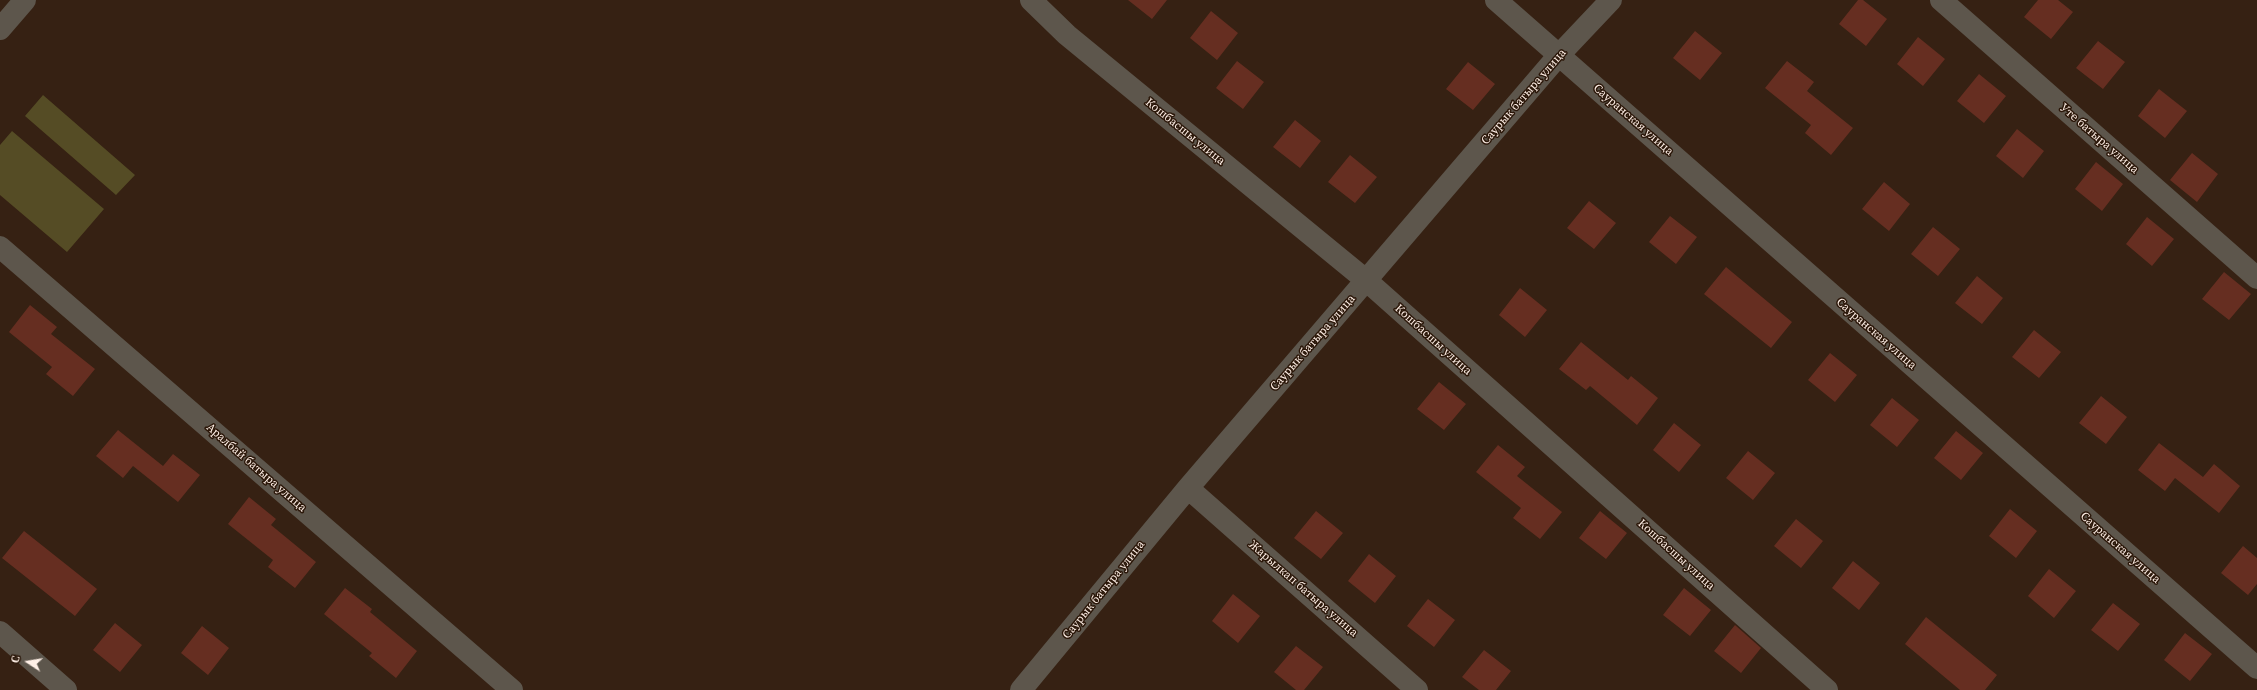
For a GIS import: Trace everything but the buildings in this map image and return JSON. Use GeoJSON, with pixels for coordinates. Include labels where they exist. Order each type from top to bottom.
{"type":"FeatureCollection","features":[{"type":"Feature","properties":{"kind":"street"},"geometry":{"type":"LineString","coordinates":[[0,29],[25,0]]}},
{"type":"Feature","properties":{"kind":"street","name":"Кошбасшы улица"},"geometry":{"type":"LineString","coordinates":[[1031,0],[1067,35],[1367,281],[1827,690]]}},
{"type":"Feature","properties":{"kind":"street","name":"Сауранская улица"},"geometry":{"type":"LineString","coordinates":[[1496,0],[2257,668]]}},
{"type":"Feature","properties":{"kind":"street","name":"Саурык батыра улица"},"geometry":{"type":"LineString","coordinates":[[1021,690],[1188,488],[1367,281],[1559,55],[1611,0]]}},
{"type":"Feature","properties":{"kind":"street","name":"Уте батыра улица"},"geometry":{"type":"LineString","coordinates":[[1941,0],[2257,278]]}},
{"type":"Feature","properties":{"kind":"street","name":"Аралбай батыра улица"},"geometry":{"type":"LineString","coordinates":[[0,247],[512,690]]}},
{"type":"Feature","properties":{"kind":"street","name":"Жарылкап батыра улица"},"geometry":{"type":"LineString","coordinates":[[1188,488],[1417,690]]}},
{"type":"Feature","properties":{"kind":"street"},"geometry":{"type":"LineString","coordinates":[[0,632],[66,690]]}},
{"type":"Feature","properties":{"kind":"shaded area"},"geometry":{"type":"Polygon","coordinates":[[[43,95],[135,175],[116,195],[25,116],[43,95]]]}},
{"type":"Feature","properties":{"kind":"shaded area"},"geometry":{"type":"Polygon","coordinates":[[[12,131],[104,209],[67,252],[0,195],[0,145],[12,131]]]}}]}
